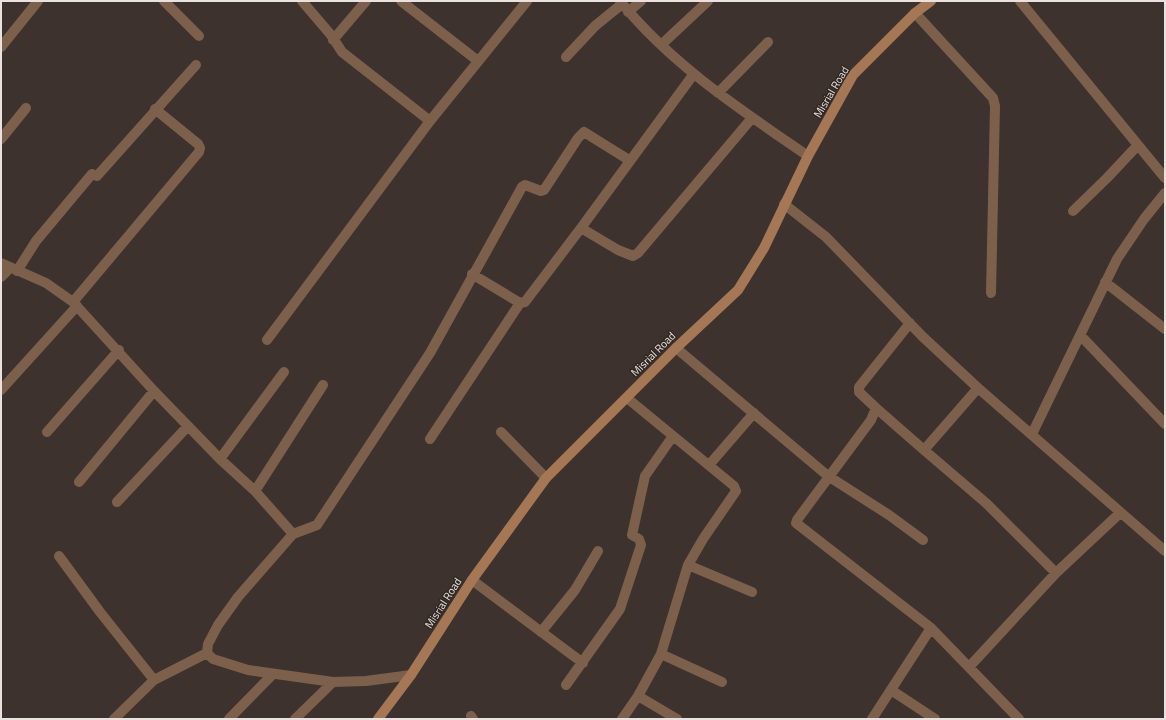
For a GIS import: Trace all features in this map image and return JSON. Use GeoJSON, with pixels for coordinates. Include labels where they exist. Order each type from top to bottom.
{"type":"FeatureCollection","features":[{"type":"Feature","properties":{"kind":"main road","name":"Misrial Road"},"geometry":{"type":"LineString","coordinates":[[378,719],[411,675],[472,580],[546,478],[676,348],[738,290],[764,248],[808,156],[853,74],[915,13],[931,1]]}},
{"type":"Feature","properties":{"kind":"street"},"geometry":{"type":"LineString","coordinates":[[1,47],[38,1]]}},
{"type":"Feature","properties":{"kind":"street"},"geometry":{"type":"LineString","coordinates":[[164,1],[199,36]]}},
{"type":"Feature","properties":{"kind":"street"},"geometry":{"type":"LineString","coordinates":[[302,1],[342,52],[430,121]]}},
{"type":"Feature","properties":{"kind":"street"},"geometry":{"type":"LineString","coordinates":[[333,40],[366,1]]}},
{"type":"Feature","properties":{"kind":"street"},"geometry":{"type":"LineString","coordinates":[[401,1],[478,61]]}},
{"type":"Feature","properties":{"kind":"street"},"geometry":{"type":"LineString","coordinates":[[267,340],[430,121],[527,1]]}},
{"type":"Feature","properties":{"kind":"street"},"geometry":{"type":"LineString","coordinates":[[566,57],[595,26],[623,6],[641,1]]}},
{"type":"Feature","properties":{"kind":"street"},"geometry":{"type":"LineString","coordinates":[[661,44],[708,1]]}},
{"type":"Feature","properties":{"kind":"street"},"geometry":{"type":"LineString","coordinates":[[1020,1],[1165,178]]}},
{"type":"Feature","properties":{"kind":"street"},"geometry":{"type":"LineString","coordinates":[[623,6],[693,74],[752,118],[808,156]]}},
{"type":"Feature","properties":{"kind":"street"},"geometry":{"type":"LineString","coordinates":[[915,13],[993,98],[995,106],[991,293]]}},
{"type":"Feature","properties":{"kind":"street"},"geometry":{"type":"LineString","coordinates":[[718,93],[768,42]]}},
{"type":"Feature","properties":{"kind":"street"},"geometry":{"type":"LineString","coordinates":[[1,278],[9,267],[36,241],[94,175],[196,65]]}},
{"type":"Feature","properties":{"kind":"street"},"geometry":{"type":"LineString","coordinates":[[430,439],[520,303],[525,302],[581,228],[693,74]]}},
{"type":"Feature","properties":{"kind":"street"},"geometry":{"type":"LineString","coordinates":[[1,139],[26,108]]}},
{"type":"Feature","properties":{"kind":"street"},"geometry":{"type":"LineString","coordinates":[[1,390],[75,304],[199,152],[200,148],[198,144],[155,109]]}},
{"type":"Feature","properties":{"kind":"street"},"geometry":{"type":"LineString","coordinates":[[581,228],[618,250],[633,256],[638,253],[752,118]]}},
{"type":"Feature","properties":{"kind":"street"},"geometry":{"type":"LineString","coordinates":[[207,653],[208,644],[218,625],[238,597],[292,534],[317,525],[430,353],[472,274],[522,187],[525,185],[541,191],[544,190],[582,133],[586,132],[629,160]]}},
{"type":"Feature","properties":{"kind":"street"},"geometry":{"type":"LineString","coordinates":[[1072,211],[1107,178],[1138,145]]}},
{"type":"Feature","properties":{"kind":"street"},"geometry":{"type":"LineString","coordinates":[[1032,434],[1105,282],[1127,242],[1165,193]]}},
{"type":"Feature","properties":{"kind":"street"},"geometry":{"type":"LineString","coordinates":[[784,204],[826,237],[910,323],[978,388],[1165,551]]}},
{"type":"Feature","properties":{"kind":"street"},"geometry":{"type":"LineString","coordinates":[[9,267],[46,284],[75,304],[119,350],[154,391],[255,491],[292,534]]}},
{"type":"Feature","properties":{"kind":"street"},"geometry":{"type":"LineString","coordinates":[[472,274],[520,303]]}},
{"type":"Feature","properties":{"kind":"street"},"geometry":{"type":"LineString","coordinates":[[1105,282],[1165,329]]}},
{"type":"Feature","properties":{"kind":"street"},"geometry":{"type":"LineString","coordinates":[[910,323],[859,387],[859,392],[986,503],[1056,573]]}},
{"type":"Feature","properties":{"kind":"street"},"geometry":{"type":"LineString","coordinates":[[1080,335],[1165,424]]}},
{"type":"Feature","properties":{"kind":"street"},"geometry":{"type":"LineString","coordinates":[[676,348],[828,476],[889,515],[923,540]]}},
{"type":"Feature","properties":{"kind":"street"},"geometry":{"type":"LineString","coordinates":[[47,432],[119,350]]}},
{"type":"Feature","properties":{"kind":"street"},"geometry":{"type":"LineString","coordinates":[[220,458],[284,372]]}},
{"type":"Feature","properties":{"kind":"street"},"geometry":{"type":"LineString","coordinates":[[255,491],[323,386]]}},
{"type":"Feature","properties":{"kind":"street"},"geometry":{"type":"LineString","coordinates":[[924,450],[978,388]]}},
{"type":"Feature","properties":{"kind":"street"},"geometry":{"type":"LineString","coordinates":[[79,482],[154,391]]}},
{"type":"Feature","properties":{"kind":"street"},"geometry":{"type":"LineString","coordinates":[[622,719],[638,696],[661,654],[688,565],[703,538],[736,491],[734,486],[627,398]]}},
{"type":"Feature","properties":{"kind":"street"},"geometry":{"type":"LineString","coordinates":[[876,408],[871,420],[828,476],[796,523],[931,628],[970,666],[1019,719]]}},
{"type":"Feature","properties":{"kind":"street"},"geometry":{"type":"LineString","coordinates":[[709,465],[754,413]]}},
{"type":"Feature","properties":{"kind":"street"},"geometry":{"type":"LineString","coordinates":[[116,502],[188,426]]}},
{"type":"Feature","properties":{"kind":"street"},"geometry":{"type":"LineString","coordinates":[[501,432],[546,478]]}},
{"type":"Feature","properties":{"kind":"street"},"geometry":{"type":"LineString","coordinates":[[566,685],[620,609],[641,545],[640,539],[632,535],[645,476],[673,436]]}},
{"type":"Feature","properties":{"kind":"street"},"geometry":{"type":"LineString","coordinates":[[970,666],[1056,573],[1120,513]]}},
{"type":"Feature","properties":{"kind":"street"},"geometry":{"type":"LineString","coordinates":[[541,632],[575,590],[598,551]]}},
{"type":"Feature","properties":{"kind":"street"},"geometry":{"type":"LineString","coordinates":[[59,556],[100,612],[154,680]]}},
{"type":"Feature","properties":{"kind":"street"},"geometry":{"type":"LineString","coordinates":[[688,565],[752,592]]}},
{"type":"Feature","properties":{"kind":"street"},"geometry":{"type":"LineString","coordinates":[[472,580],[583,663]]}},
{"type":"Feature","properties":{"kind":"street"},"geometry":{"type":"LineString","coordinates":[[872,719],[931,628]]}},
{"type":"Feature","properties":{"kind":"street"},"geometry":{"type":"LineString","coordinates":[[207,653],[213,659],[248,670],[333,682],[366,681],[411,675]]}},
{"type":"Feature","properties":{"kind":"street"},"geometry":{"type":"LineString","coordinates":[[114,719],[154,680],[207,653]]}},
{"type":"Feature","properties":{"kind":"street"},"geometry":{"type":"LineString","coordinates":[[661,654],[722,682]]}},
{"type":"Feature","properties":{"kind":"street"},"geometry":{"type":"LineString","coordinates":[[229,719],[273,674]]}},
{"type":"Feature","properties":{"kind":"street"},"geometry":{"type":"LineString","coordinates":[[295,719],[333,682]]}},
{"type":"Feature","properties":{"kind":"street"},"geometry":{"type":"LineString","coordinates":[[891,690],[935,719]]}},
{"type":"Feature","properties":{"kind":"street"},"geometry":{"type":"LineString","coordinates":[[638,696],[678,719]]}}]}
